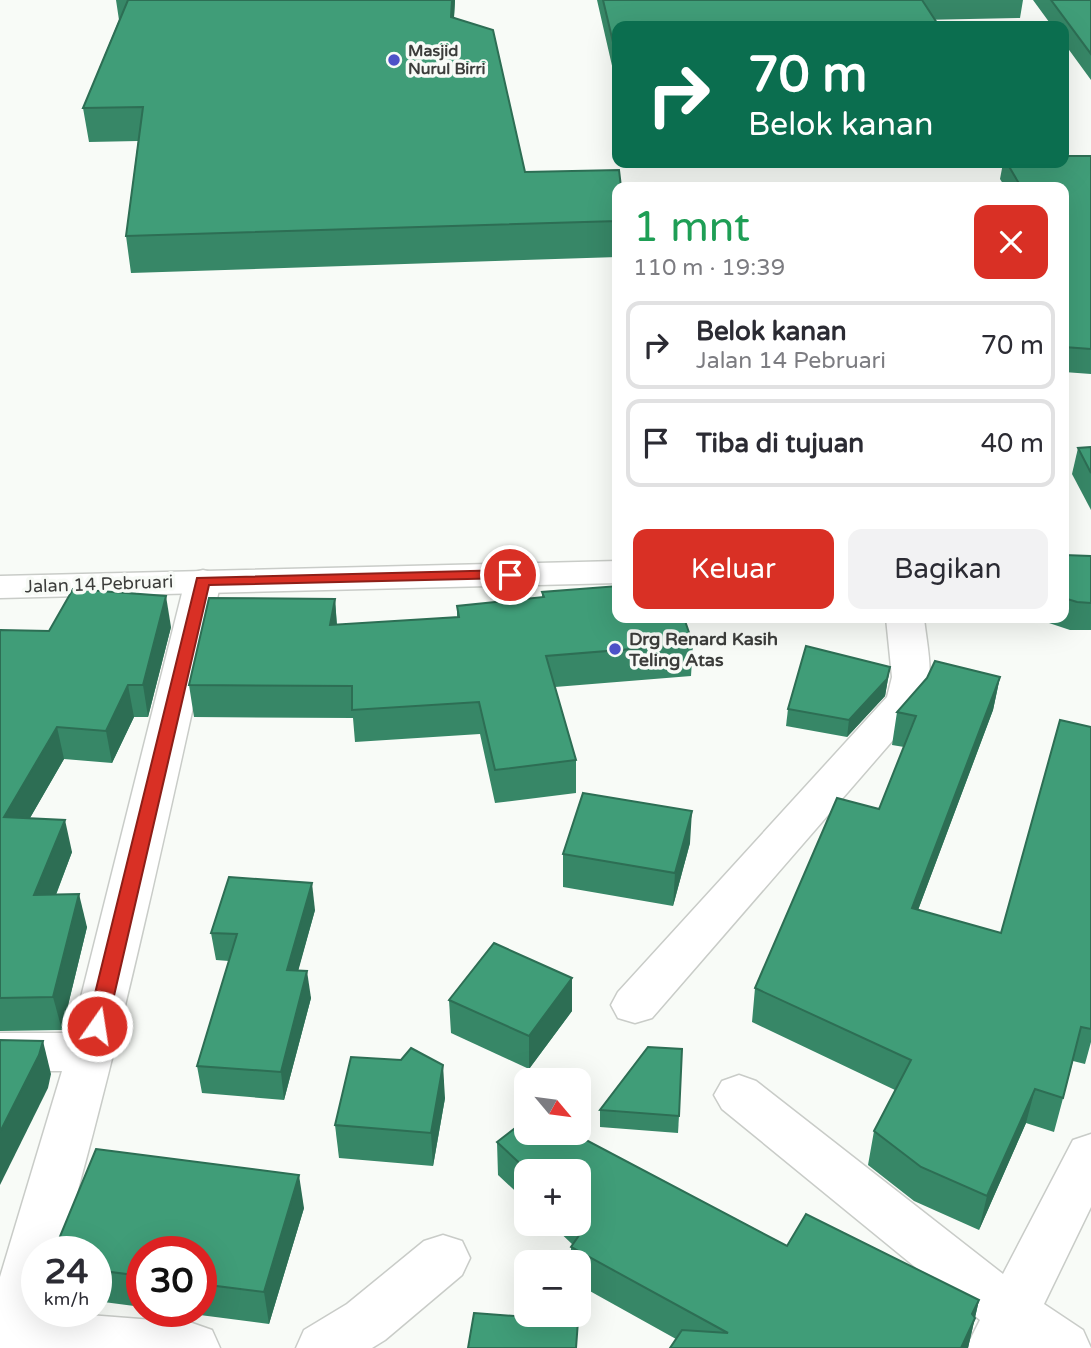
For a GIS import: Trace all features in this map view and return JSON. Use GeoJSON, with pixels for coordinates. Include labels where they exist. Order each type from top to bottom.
{"type":"FeatureCollection","features":[{"type":"Feature","properties":{"kind":"street","name":"Jalan 14 Pebruari"},"geometry":{"type":"LineString","coordinates":[[0,587],[612,572]]}},
{"type":"Feature","properties":{"kind":"street"},"geometry":{"type":"LineString","coordinates":[[191,1348],[9,1340],[65,1153],[91,1052],[203,581]]}},
{"type":"Feature","properties":{"kind":"street"},"geometry":{"type":"LineString","coordinates":[[635,1005],[906,700],[911,677],[906,623]]}},
{"type":"Feature","properties":{"kind":"street"},"geometry":{"type":"LineString","coordinates":[[0,1052],[91,1052]]}},
{"type":"Feature","properties":{"kind":"street"},"geometry":{"type":"LineString","coordinates":[[739,1095],[1003,1330],[1063,1348]]}},
{"type":"Feature","properties":{"kind":"street"},"geometry":{"type":"LineString","coordinates":[[1003,1330],[1091,1155]]}},
{"type":"Feature","properties":{"kind":"street"},"geometry":{"type":"LineString","coordinates":[[324,1348],[366,1322],[443,1258]]}},
{"type":"Feature","properties":{"kind":"building"},"geometry":{"type":"Polygon","coordinates":[[[128,0],[452,0],[451,17],[493,30],[525,172],[619,170],[620,182],[612,182],[612,221],[126,236],[143,107],[83,108],[128,0]]]}},
{"type":"Feature","properties":{"kind":"building"},"geometry":{"type":"Polygon","coordinates":[[[603,0],[922,0],[936,21],[612,21],[612,38],[603,0]]]}},
{"type":"Feature","properties":{"kind":"building"},"geometry":{"type":"Polygon","coordinates":[[[1051,0],[1091,0],[1091,54],[1069,21],[1051,0]]]}},
{"type":"Feature","properties":{"kind":"building"},"geometry":{"type":"Polygon","coordinates":[[[1069,156],[1091,156],[1091,349],[1069,347],[1069,182],[1018,182],[1010,168],[1069,168],[1069,156]]]}},
{"type":"Feature","properties":{"kind":"building"},"geometry":{"type":"Polygon","coordinates":[[[1091,447],[1091,473],[1078,448],[1091,447]]]}},
{"type":"Feature","properties":{"kind":"building"},"geometry":{"type":"Polygon","coordinates":[[[1069,555],[1091,556],[1091,603],[1069,600],[1069,555]]]}},
{"type":"Feature","properties":{"kind":"building"},"geometry":{"type":"Polygon","coordinates":[[[612,586],[612,623],[686,623],[693,644],[546,656],[576,760],[495,770],[479,702],[352,710],[352,686],[189,685],[209,598],[335,599],[330,625],[459,617],[457,606],[544,597],[542,592],[612,586]]]}},
{"type":"Feature","properties":{"kind":"building"},"geometry":{"type":"Polygon","coordinates":[[[73,589],[166,596],[143,685],[128,685],[106,731],[57,727],[4,817],[65,820],[34,895],[79,894],[53,997],[0,998],[0,630],[49,631],[73,589]]]}},
{"type":"Feature","properties":{"kind":"building"},"geometry":{"type":"Polygon","coordinates":[[[806,646],[890,667],[887,679],[849,720],[788,709],[806,646]]]}},
{"type":"Feature","properties":{"kind":"building"},"geometry":{"type":"Polygon","coordinates":[[[935,661],[1000,677],[912,908],[1001,933],[1060,720],[1091,727],[1091,1029],[1081,1027],[1063,1098],[1035,1089],[987,1196],[921,1167],[874,1131],[911,1060],[755,988],[837,798],[879,809],[916,716],[897,712],[927,678],[935,661]]]}},
{"type":"Feature","properties":{"kind":"building"},"geometry":{"type":"Polygon","coordinates":[[[583,793],[692,811],[675,873],[563,854],[583,793]]]}},
{"type":"Feature","properties":{"kind":"building"},"geometry":{"type":"Polygon","coordinates":[[[229,877],[312,883],[287,970],[307,971],[281,1072],[197,1066],[237,934],[211,933],[229,877]]]}},
{"type":"Feature","properties":{"kind":"building"},"geometry":{"type":"Polygon","coordinates":[[[494,943],[572,978],[529,1036],[449,1000],[494,943]]]}},
{"type":"Feature","properties":{"kind":"building"},"geometry":{"type":"Polygon","coordinates":[[[0,1040],[43,1041],[39,1055],[0,1132],[0,1040]]]}},
{"type":"Feature","properties":{"kind":"building"},"geometry":{"type":"Polygon","coordinates":[[[648,1047],[682,1049],[679,1116],[600,1110],[648,1047]]]}},
{"type":"Feature","properties":{"kind":"building"},"geometry":{"type":"Polygon","coordinates":[[[411,1048],[443,1065],[431,1133],[335,1125],[351,1057],[401,1060],[411,1048]]]}},
{"type":"Feature","properties":{"kind":"building"},"geometry":{"type":"Polygon","coordinates":[[[514,1129],[514,1145],[592,1143],[787,1246],[806,1214],[979,1300],[972,1314],[975,1318],[961,1348],[670,1348],[682,1330],[728,1333],[591,1258],[591,1250],[576,1250],[571,1247],[579,1236],[591,1236],[591,1159],[515,1159],[497,1142],[514,1129]]]}},
{"type":"Feature","properties":{"kind":"building"},"geometry":{"type":"Polygon","coordinates":[[[96,1149],[299,1175],[264,1292],[217,1286],[217,1236],[126,1236],[126,1274],[112,1272],[112,1236],[60,1236],[96,1149]]]}},
{"type":"Feature","properties":{"kind":"building"},"geometry":{"type":"Polygon","coordinates":[[[474,1313],[514,1316],[514,1327],[578,1327],[576,1348],[468,1348],[474,1313]]]}},
{"type":"Feature","properties":{"kind":"place","name":"Masjid Nurul Birri"},"geometry":{"type":"Point","coordinates":[394,60]}},
{"type":"Feature","properties":{"kind":"place","name":"Drg Renard Kasih Teling Atas"},"geometry":{"type":"Point","coordinates":[615,649]}},
{"type":"Feature","properties":{"kind":"route"},"geometry":{"type":"LineString","coordinates":[[97,1026],[203,581],[510,575]]}}]}
